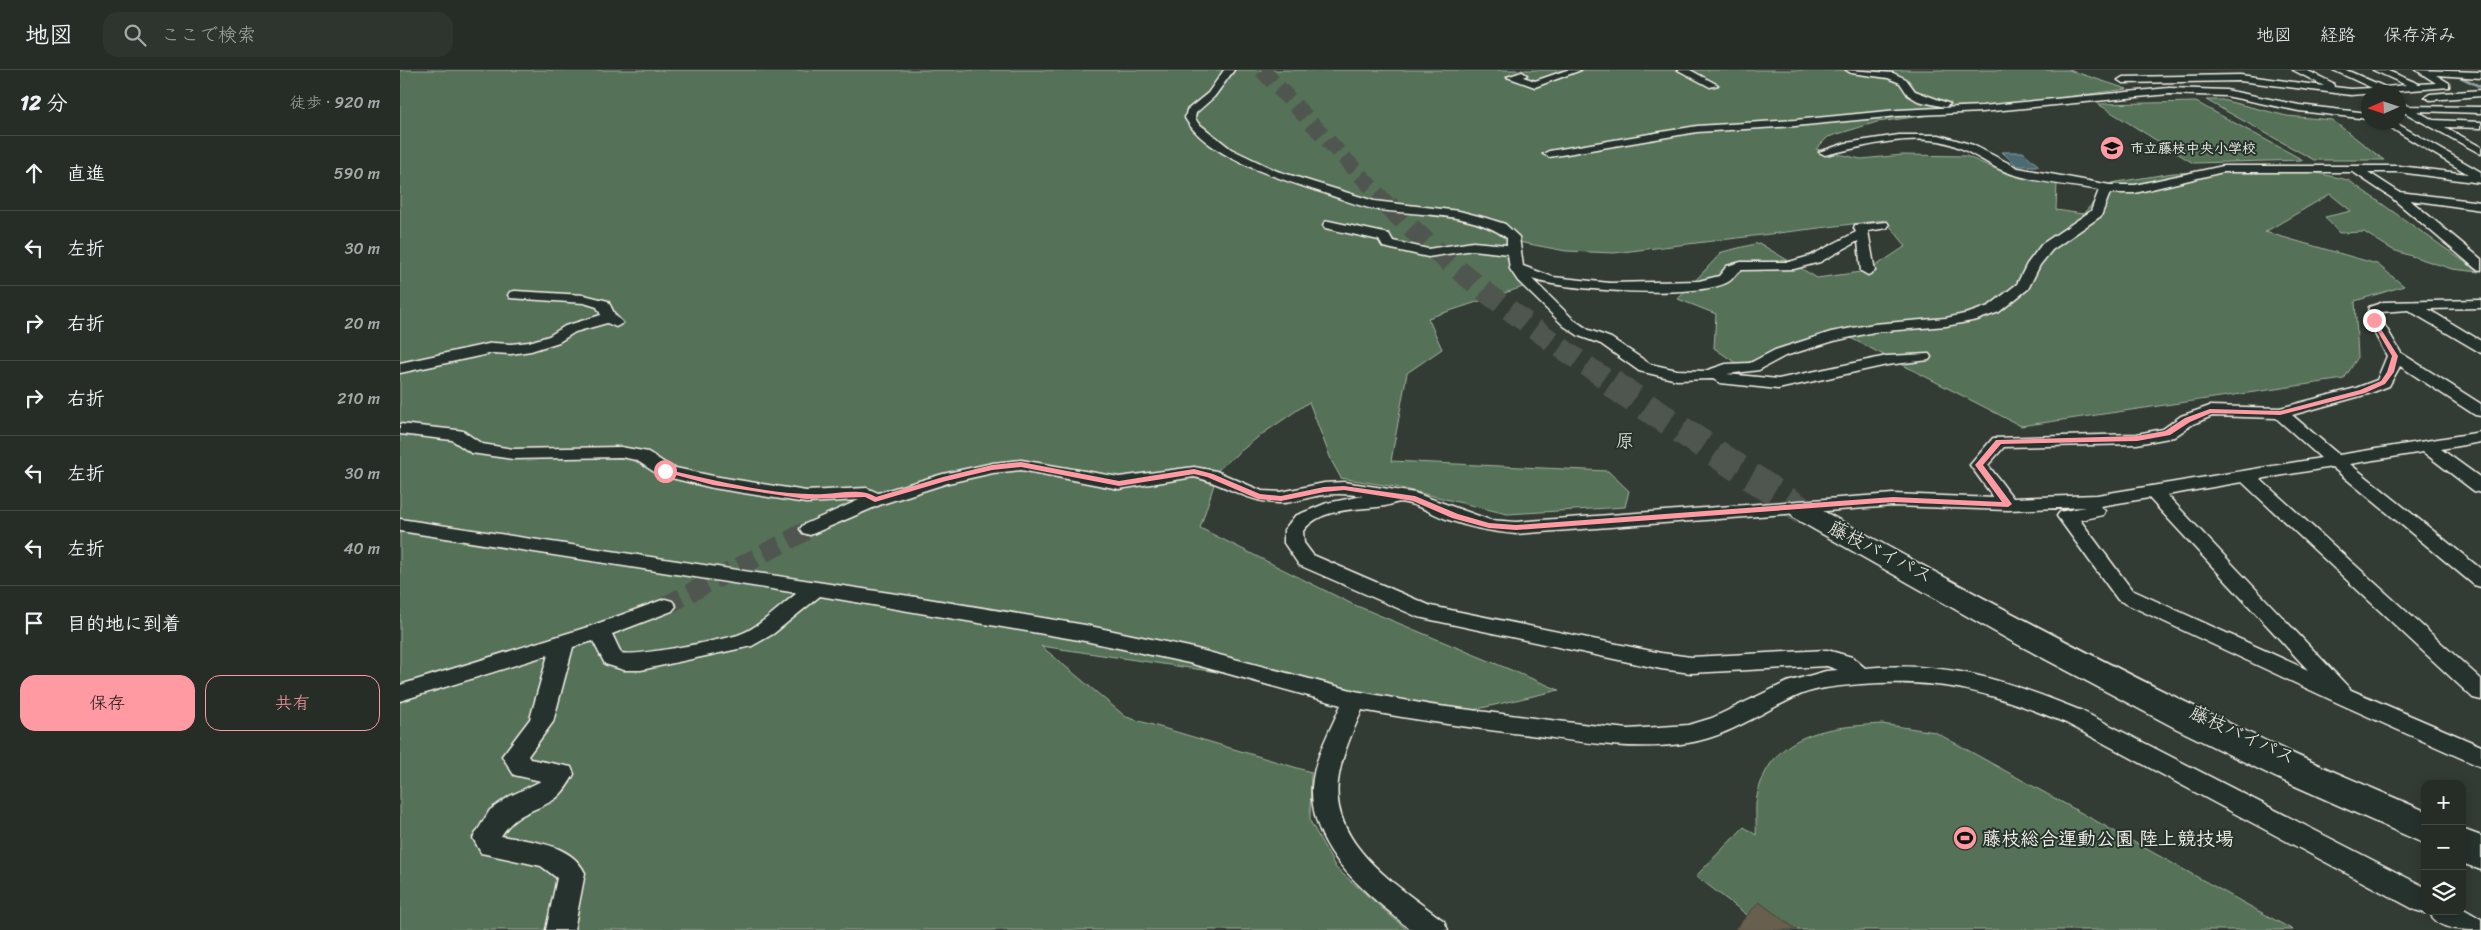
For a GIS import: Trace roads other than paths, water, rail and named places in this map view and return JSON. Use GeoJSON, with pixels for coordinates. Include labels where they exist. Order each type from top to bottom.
{"type":"FeatureCollection","features":[{"type":"Feature","properties":{"kind":"highway","name":"藤枝バイパス"},"geometry":{"type":"LineString","coordinates":[[2421,813],[2229,728],[2111,671],[1804,512],[2016,630],[2106,677],[2246,747],[2421,826]]}},
{"type":"Feature","properties":{"kind":"highway"},"geometry":{"type":"LineString","coordinates":[[2466,833],[2481,839]]}},
{"type":"Feature","properties":{"kind":"highway"},"geometry":{"type":"LineString","coordinates":[[2466,846],[2481,853]]}},
{"type":"Feature","properties":{"kind":"street"},"geometry":{"type":"LineString","coordinates":[[1229,70],[1210,95],[1192,112],[1190,118],[1194,125],[1228,151],[1273,173],[1373,205],[1459,215],[1500,227],[1513,237],[1517,269],[1523,278],[1569,323],[1584,333],[1606,341],[1645,368],[1677,375],[1706,376],[1757,384],[1776,384],[1805,380],[1897,357],[1923,357]]}},
{"type":"Feature","properties":{"kind":"street"},"geometry":{"type":"LineString","coordinates":[[1522,75],[1512,76],[1535,84],[1576,70]]}},
{"type":"Feature","properties":{"kind":"street"},"geometry":{"type":"LineString","coordinates":[[1683,70],[1713,84]]}},
{"type":"Feature","properties":{"kind":"street"},"geometry":{"type":"LineString","coordinates":[[1851,70],[1897,78],[1903,81],[1911,92],[1932,102],[2003,107]]}},
{"type":"Feature","properties":{"kind":"street"},"geometry":{"type":"LineString","coordinates":[[2136,70],[2153,79]]}},
{"type":"Feature","properties":{"kind":"street"},"geometry":{"type":"LineString","coordinates":[[2177,70],[2193,79]]}},
{"type":"Feature","properties":{"kind":"street"},"geometry":{"type":"LineString","coordinates":[[2218,70],[2234,78]]}},
{"type":"Feature","properties":{"kind":"street"},"geometry":{"type":"LineString","coordinates":[[2257,70],[2289,85]]}},
{"type":"Feature","properties":{"kind":"street"},"geometry":{"type":"LineString","coordinates":[[2298,70],[2345,91]]}},
{"type":"Feature","properties":{"kind":"street"},"geometry":{"type":"LineString","coordinates":[[2338,70],[2362,85]]}},
{"type":"Feature","properties":{"kind":"street"},"geometry":{"type":"LineString","coordinates":[[2378,70],[2419,87]]}},
{"type":"Feature","properties":{"kind":"street"},"geometry":{"type":"LineString","coordinates":[[2406,89],[2446,85],[2423,71]]}},
{"type":"Feature","properties":{"kind":"street"},"geometry":{"type":"LineString","coordinates":[[2423,71],[2481,75]]}},
{"type":"Feature","properties":{"kind":"street"},"geometry":{"type":"LineString","coordinates":[[2455,72],[2481,85]]}},
{"type":"Feature","properties":{"kind":"street"},"geometry":{"type":"LineString","coordinates":[[2123,80],[2234,78],[2361,92]]}},
{"type":"Feature","properties":{"kind":"street"},"geometry":{"type":"LineString","coordinates":[[2264,100],[2262,90],[2351,103]]}},
{"type":"Feature","properties":{"kind":"street"},"geometry":{"type":"LineString","coordinates":[[1549,154],[1697,129],[1795,123],[1898,113],[2003,107],[2169,91],[2213,92],[2299,108],[2361,115]]}},
{"type":"Feature","properties":{"kind":"street"},"geometry":{"type":"LineString","coordinates":[[2470,93],[2481,98]]}},
{"type":"Feature","properties":{"kind":"street"},"geometry":{"type":"LineString","coordinates":[[2406,103],[2481,93]]}},
{"type":"Feature","properties":{"kind":"street"},"geometry":{"type":"LineString","coordinates":[[2361,94],[2344,95],[2361,105]]}},
{"type":"Feature","properties":{"kind":"street"},"geometry":{"type":"LineString","coordinates":[[2406,104],[2481,110]]}},
{"type":"Feature","properties":{"kind":"street"},"geometry":{"type":"LineString","coordinates":[[2406,108],[2481,151]]}},
{"type":"Feature","properties":{"kind":"street"},"geometry":{"type":"LineString","coordinates":[[2406,121],[2481,125]]}},
{"type":"Feature","properties":{"kind":"street"},"geometry":{"type":"LineString","coordinates":[[2400,130],[2481,178]]}},
{"type":"Feature","properties":{"kind":"street"},"geometry":{"type":"LineString","coordinates":[[1825,152],[1846,146],[1898,138],[1939,138],[1969,147],[2015,171],[2106,188],[2135,189],[2223,169],[2399,169],[2481,178]]}},
{"type":"Feature","properties":{"kind":"street"},"geometry":{"type":"LineString","coordinates":[[2461,140],[2481,140]]}},
{"type":"Feature","properties":{"kind":"street"},"geometry":{"type":"LineString","coordinates":[[2447,157],[2481,157]]}},
{"type":"Feature","properties":{"kind":"street"},"geometry":{"type":"LineString","coordinates":[[2355,169],[2396,195],[2481,266]]}},
{"type":"Feature","properties":{"kind":"street"},"geometry":{"type":"LineString","coordinates":[[1706,376],[1726,369],[1754,367],[1780,353],[1831,337],[1874,328],[1946,322],[1972,317],[1994,309],[2023,286],[2034,264],[2047,247],[2097,212],[2106,188]]}},
{"type":"Feature","properties":{"kind":"street"},"geometry":{"type":"LineString","coordinates":[[2396,195],[2481,206]]}},
{"type":"Feature","properties":{"kind":"street"},"geometry":{"type":"LineString","coordinates":[[1329,225],[1384,237],[1388,244],[1424,253],[1434,253],[1450,249],[1490,247],[1506,248],[1515,252]]}},
{"type":"Feature","properties":{"kind":"street"},"geometry":{"type":"LineString","coordinates":[[1868,271],[1863,234],[1860,228],[1883,225]]}},
{"type":"Feature","properties":{"kind":"street"},"geometry":{"type":"LineString","coordinates":[[1517,269],[1551,281],[1610,287],[1699,285],[1724,279],[1732,269],[1742,266],[1789,266],[1815,260],[1863,234]]}},
{"type":"Feature","properties":{"kind":"street"},"geometry":{"type":"LineString","coordinates":[[400,368],[493,348],[511,349],[531,346],[554,339],[570,329],[612,320],[602,304],[584,299],[515,295]]}},
{"type":"Feature","properties":{"kind":"street"},"geometry":{"type":"LineString","coordinates":[[2481,304],[2384,306],[2374,310],[2374,320],[2395,356],[2481,411]]}},
{"type":"Feature","properties":{"kind":"street"},"geometry":{"type":"LineString","coordinates":[[2412,306],[2481,348]]}},
{"type":"Feature","properties":{"kind":"street"},"geometry":{"type":"LineString","coordinates":[[2008,504],[1979,465],[1999,442],[2137,439],[2168,433],[2187,420],[2210,411],[2280,413],[2362,391],[2383,383],[2390,372],[2395,356]]}},
{"type":"Feature","properties":{"kind":"street"},"geometry":{"type":"LineString","coordinates":[[2280,413],[2335,461],[2481,580]]}},
{"type":"Feature","properties":{"kind":"street"},"geometry":{"type":"LineString","coordinates":[[400,429],[457,435],[476,449],[513,454],[621,452],[642,456],[665,471],[713,482],[806,497],[867,494],[875,500]]}},
{"type":"Feature","properties":{"kind":"street"},"geometry":{"type":"LineString","coordinates":[[2481,437],[2335,461],[2067,516],[2125,594],[2348,698],[2481,756]]}},
{"type":"Feature","properties":{"kind":"street"},"geometry":{"type":"LineString","coordinates":[[2427,447],[2481,487]]}},
{"type":"Feature","properties":{"kind":"street"},"geometry":{"type":"LineString","coordinates":[[810,529],[875,500],[992,468],[1021,465],[1119,483],[1194,472],[1210,475],[1258,496],[1273,498],[1344,488],[1415,499],[1455,516],[1489,526],[1516,528],[1893,500],[2008,504],[2158,497]]}},
{"type":"Feature","properties":{"kind":"street"},"geometry":{"type":"LineString","coordinates":[[2248,478],[2481,692]]}},
{"type":"Feature","properties":{"kind":"street"},"geometry":{"type":"LineString","coordinates":[[2158,497],[2348,698]]}},
{"type":"Feature","properties":{"kind":"street"},"geometry":{"type":"LineString","coordinates":[[1415,499],[1378,501],[1323,509],[1305,516],[1294,527],[1292,537],[1295,549],[1306,560],[1426,612],[1660,661],[1691,665],[1827,658],[1844,663],[1860,676]]}},
{"type":"Feature","properties":{"kind":"street"},"geometry":{"type":"LineString","coordinates":[[400,525],[1085,633],[1189,655],[1356,700],[1431,714],[1628,738],[1689,734],[1719,725],[1796,688],[1826,679],[1901,673],[1952,677],[2021,695],[2074,717],[2421,900]]}},
{"type":"Feature","properties":{"kind":"street"},"geometry":{"type":"LineString","coordinates":[[599,631],[613,658],[624,662],[641,662],[688,650],[744,641],[765,629],[815,589]]}},
{"type":"Feature","properties":{"kind":"street"},"geometry":{"type":"LineString","coordinates":[[400,693],[599,631],[665,606]]}},
{"type":"Feature","properties":{"kind":"street"},"geometry":{"type":"LineString","coordinates":[[560,930],[572,873],[548,856],[490,845],[486,838],[499,818],[519,803],[547,791],[562,774],[523,768],[514,756],[541,722],[563,642]]}},
{"type":"Feature","properties":{"kind":"street"},"geometry":{"type":"LineString","coordinates":[[1356,700],[1329,764],[1325,788],[1328,816],[1341,845],[1362,871],[1434,930]]}},
{"type":"Feature","properties":{"kind":"street"},"geometry":{"type":"LineString","coordinates":[[2449,915],[2475,930]]}},
{"type":"Feature","properties":{"kind":"water"},"geometry":{"type":"Polygon","coordinates":[[[2002,152],[2023,152],[2039,166],[2017,166],[2002,152]]]}},
{"type":"Feature","properties":{"kind":"waterway"},"geometry":{"type":"LineString","coordinates":[[2446,70],[2481,87]]}},
{"type":"Feature","properties":{"kind":"tunnel"},"geometry":{"type":"LineString","coordinates":[[1262,70],[1389,206]]}},
{"type":"Feature","properties":{"kind":"tunnel"},"geometry":{"type":"LineString","coordinates":[[1389,206],[1468,278],[1525,322],[1613,384]]}},
{"type":"Feature","properties":{"kind":"tunnel"},"geometry":{"type":"LineString","coordinates":[[1611,383],[1804,512]]}},
{"type":"Feature","properties":{"kind":"tunnel"},"geometry":{"type":"LineString","coordinates":[[665,606],[810,529]]}},
{"type":"Feature","properties":{"kind":"place","name":"市立藤枝中央小学校"},"geometry":{"type":"Point","coordinates":[2112,148]}},
{"type":"Feature","properties":{"kind":"place","name":"藤枝総合運動公園 陸上競技場"},"geometry":{"type":"Point","coordinates":[1965,838]}},
{"type":"Feature","properties":{"kind":"district","name":"原"},"geometry":{"type":"Point","coordinates":[1625,440]}}]}
